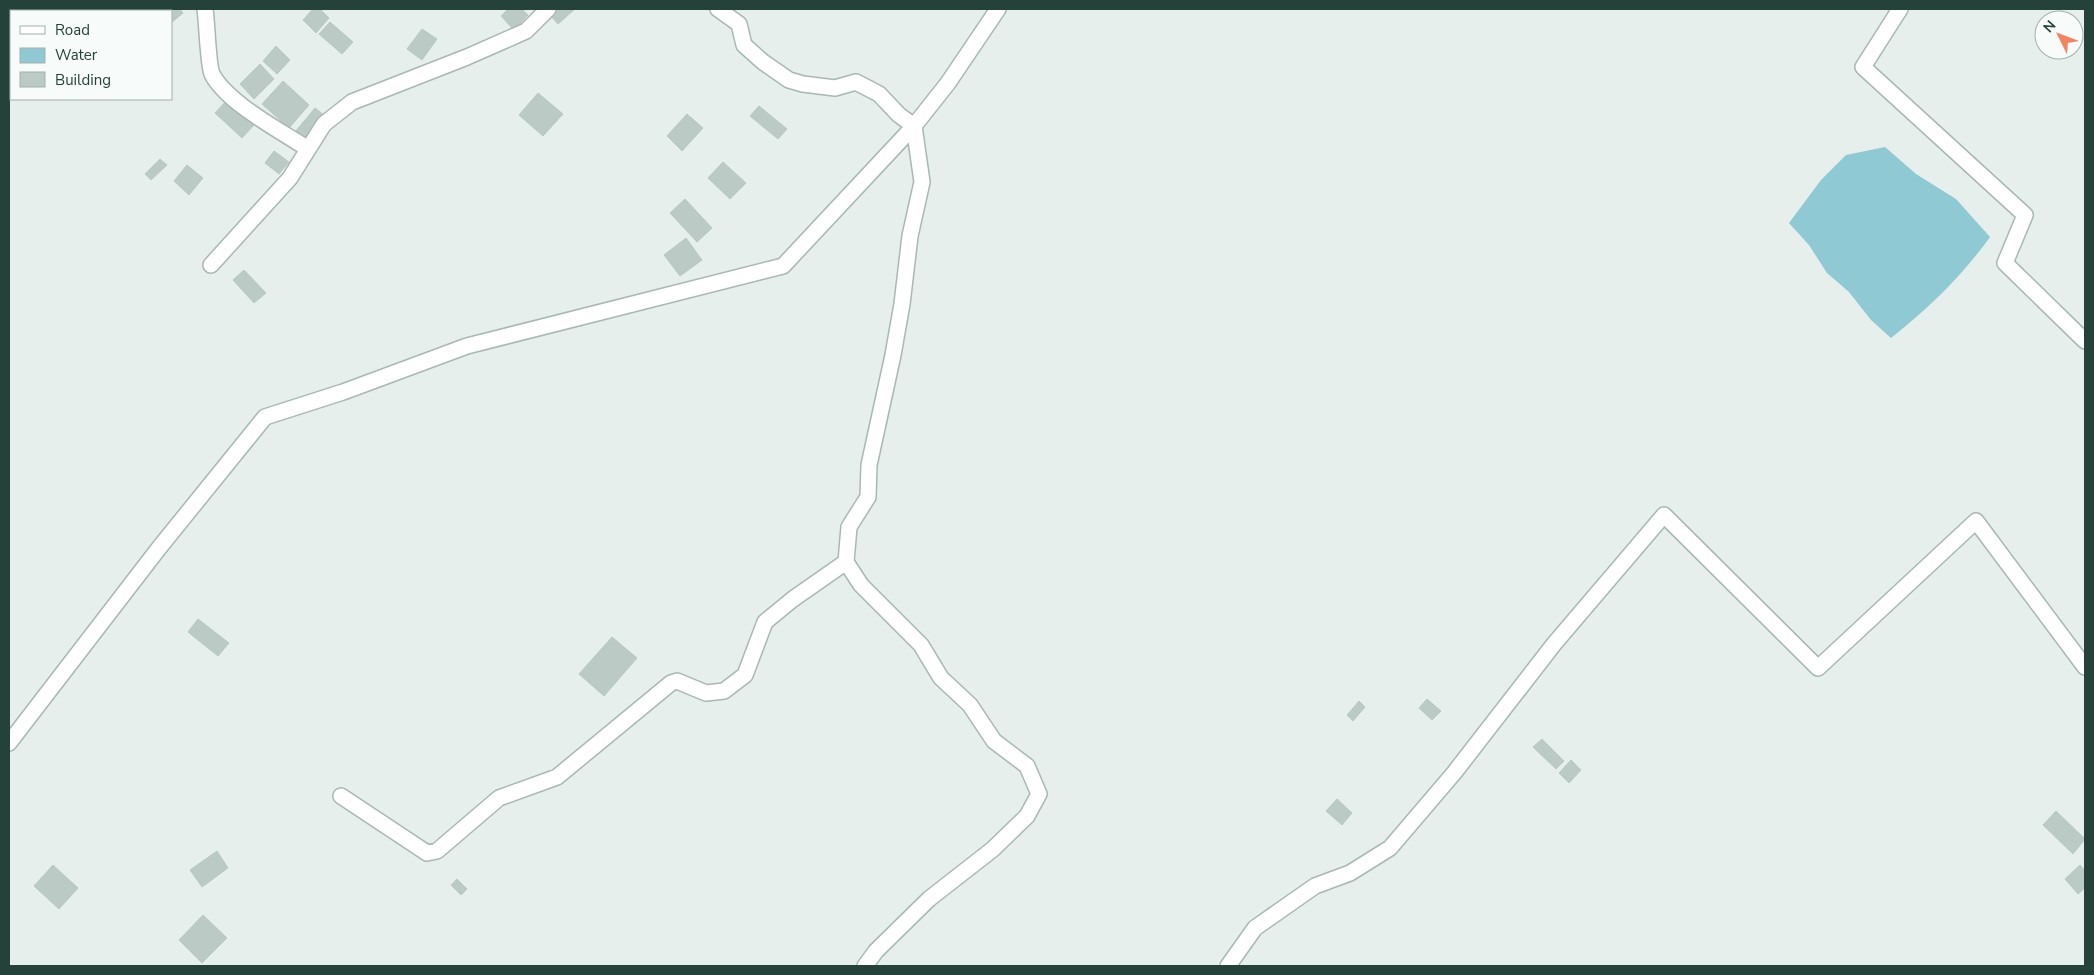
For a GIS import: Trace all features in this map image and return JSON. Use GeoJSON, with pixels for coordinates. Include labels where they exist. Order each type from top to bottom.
{"type":"FeatureCollection","features":[{"type":"Feature","properties":{"kind":"street"},"geometry":{"type":"LineString","coordinates":[[205,9],[211,73],[222,87],[250,114],[308,149]]}},
{"type":"Feature","properties":{"kind":"street"},"geometry":{"type":"LineString","coordinates":[[211,265],[290,178],[324,124],[352,102],[468,57],[526,31],[548,9]]}},
{"type":"Feature","properties":{"kind":"street"},"geometry":{"type":"LineString","coordinates":[[718,9],[739,24],[744,45],[763,62],[789,80],[803,84],[835,88],[856,82],[879,94],[899,115],[914,126],[922,182],[910,236],[902,304],[893,355],[869,465],[868,497],[848,527],[846,562],[861,586],[921,646],[941,678],[970,705],[994,741],[1027,766],[1040,794],[1027,816],[993,849],[929,899],[876,951],[865,966]]}},
{"type":"Feature","properties":{"kind":"street"},"geometry":{"type":"LineString","coordinates":[[9,743],[159,548],[265,417],[343,392],[467,346],[783,266],[914,126],[948,83],[998,9]]}},
{"type":"Feature","properties":{"kind":"street"},"geometry":{"type":"LineString","coordinates":[[1900,9],[1863,67],[2025,215],[2005,263],[2085,341]]}},
{"type":"Feature","properties":{"kind":"street"},"geometry":{"type":"LineString","coordinates":[[1228,966],[1255,928],[1315,886],[1350,873],[1390,848],[1454,773],[1554,644],[1664,515],[1818,668],[1976,521],[2085,667]]}},
{"type":"Feature","properties":{"kind":"street"},"geometry":{"type":"LineString","coordinates":[[341,796],[427,853],[437,851],[499,798],[557,777],[671,683],[677,681],[706,693],[724,691],[745,675],[765,622],[793,599],[846,562]]}},
{"type":"Feature","properties":{"kind":"water"},"geometry":{"type":"Polygon","coordinates":[[[1885,147],[1916,174],[1956,199],[1990,237],[1944,291],[1891,338],[1871,320],[1849,292],[1827,273],[1809,245],[1789,223],[1821,180],[1846,155],[1885,147]]]}},
{"type":"Feature","properties":{"kind":"building"},"geometry":{"type":"Polygon","coordinates":[[[180,9],[183,13],[172,22],[172,10],[146,10],[180,9]]]}},
{"type":"Feature","properties":{"kind":"building"},"geometry":{"type":"Polygon","coordinates":[[[313,9],[320,9],[329,18],[316,33],[303,20],[313,9]]]}},
{"type":"Feature","properties":{"kind":"building"},"geometry":{"type":"Polygon","coordinates":[[[508,9],[522,9],[528,15],[514,30],[501,16],[508,9]]]}},
{"type":"Feature","properties":{"kind":"building"},"geometry":{"type":"Polygon","coordinates":[[[557,9],[575,9],[558,24],[550,15],[557,9]]]}},
{"type":"Feature","properties":{"kind":"building"},"geometry":{"type":"Polygon","coordinates":[[[330,22],[353,42],[342,54],[319,34],[330,22]]]}},
{"type":"Feature","properties":{"kind":"building"},"geometry":{"type":"Polygon","coordinates":[[[422,29],[437,39],[422,60],[407,49],[422,29]]]}},
{"type":"Feature","properties":{"kind":"building"},"geometry":{"type":"Polygon","coordinates":[[[276,46],[290,60],[277,74],[263,61],[276,46]]]}},
{"type":"Feature","properties":{"kind":"building"},"geometry":{"type":"Polygon","coordinates":[[[260,64],[274,79],[254,99],[240,84],[260,64]]]}},
{"type":"Feature","properties":{"kind":"building"},"geometry":{"type":"Polygon","coordinates":[[[283,81],[309,105],[289,128],[262,104],[283,81]]]}},
{"type":"Feature","properties":{"kind":"building"},"geometry":{"type":"Polygon","coordinates":[[[538,93],[563,114],[543,136],[519,115],[538,93]]]}},
{"type":"Feature","properties":{"kind":"building"},"geometry":{"type":"Polygon","coordinates":[[[227,100],[254,125],[242,138],[215,113],[227,100]]]}},
{"type":"Feature","properties":{"kind":"building"},"geometry":{"type":"Polygon","coordinates":[[[759,106],[787,129],[778,139],[750,116],[759,106]]]}},
{"type":"Feature","properties":{"kind":"building"},"geometry":{"type":"Polygon","coordinates":[[[315,108],[325,116],[304,140],[295,132],[315,108]]]}},
{"type":"Feature","properties":{"kind":"building"},"geometry":{"type":"Polygon","coordinates":[[[687,114],[703,128],[682,151],[667,136],[687,114]]]}},
{"type":"Feature","properties":{"kind":"building"},"geometry":{"type":"Polygon","coordinates":[[[274,151],[289,162],[279,174],[265,163],[274,151]]]}},
{"type":"Feature","properties":{"kind":"building"},"geometry":{"type":"Polygon","coordinates":[[[160,159],[167,165],[151,180],[145,174],[160,159]]]}},
{"type":"Feature","properties":{"kind":"building"},"geometry":{"type":"Polygon","coordinates":[[[723,162],[746,183],[730,199],[708,178],[723,162]]]}},
{"type":"Feature","properties":{"kind":"building"},"geometry":{"type":"Polygon","coordinates":[[[187,165],[203,178],[189,195],[174,181],[187,165]]]}},
{"type":"Feature","properties":{"kind":"building"},"geometry":{"type":"Polygon","coordinates":[[[685,199],[712,228],[697,242],[670,213],[685,199]]]}},
{"type":"Feature","properties":{"kind":"building"},"geometry":{"type":"Polygon","coordinates":[[[686,238],[702,260],[680,276],[664,255],[686,238]]]}},
{"type":"Feature","properties":{"kind":"building"},"geometry":{"type":"Polygon","coordinates":[[[244,270],[266,293],[254,303],[233,280],[244,270]]]}},
{"type":"Feature","properties":{"kind":"building"},"geometry":{"type":"Polygon","coordinates":[[[198,619],[229,643],[218,656],[188,632],[198,619]]]}},
{"type":"Feature","properties":{"kind":"building"},"geometry":{"type":"Polygon","coordinates":[[[612,637],[637,658],[604,696],[579,674],[612,637]]]}},
{"type":"Feature","properties":{"kind":"building"},"geometry":{"type":"Polygon","coordinates":[[[1427,699],[1441,711],[1432,720],[1419,708],[1427,699]]]}},
{"type":"Feature","properties":{"kind":"building"},"geometry":{"type":"Polygon","coordinates":[[[1359,701],[1365,707],[1353,721],[1347,715],[1359,701]]]}},
{"type":"Feature","properties":{"kind":"building"},"geometry":{"type":"Polygon","coordinates":[[[1542,739],[1564,761],[1556,769],[1533,747],[1542,739]]]}},
{"type":"Feature","properties":{"kind":"building"},"geometry":{"type":"Polygon","coordinates":[[[1571,760],[1581,770],[1569,783],[1559,773],[1571,760]]]}},
{"type":"Feature","properties":{"kind":"building"},"geometry":{"type":"Polygon","coordinates":[[[1337,799],[1352,813],[1342,825],[1326,811],[1337,799]]]}},
{"type":"Feature","properties":{"kind":"building"},"geometry":{"type":"Polygon","coordinates":[[[2056,811],[2085,839],[2073,854],[2043,825],[2056,811]]]}},
{"type":"Feature","properties":{"kind":"building"},"geometry":{"type":"Polygon","coordinates":[[[217,851],[228,868],[202,887],[190,870],[217,851]]]}},
{"type":"Feature","properties":{"kind":"building"},"geometry":{"type":"Polygon","coordinates":[[[53,865],[78,888],[59,909],[34,886],[53,865]]]}},
{"type":"Feature","properties":{"kind":"building"},"geometry":{"type":"Polygon","coordinates":[[[2080,865],[2085,871],[2085,888],[2078,894],[2065,879],[2080,865]]]}},
{"type":"Feature","properties":{"kind":"building"},"geometry":{"type":"Polygon","coordinates":[[[457,879],[467,889],[461,895],[451,885],[457,879]]]}},
{"type":"Feature","properties":{"kind":"building"},"geometry":{"type":"Polygon","coordinates":[[[203,915],[227,938],[202,963],[179,940],[203,915]]]}}]}
